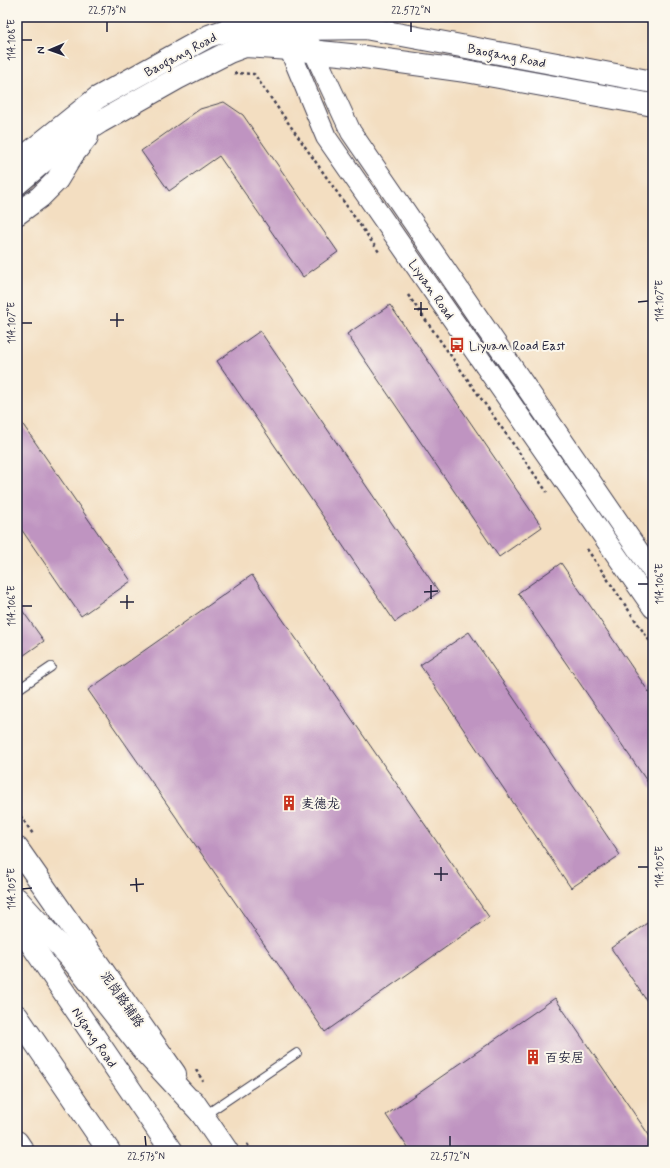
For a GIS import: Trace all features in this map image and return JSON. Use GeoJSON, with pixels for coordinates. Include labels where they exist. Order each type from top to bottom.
{"type":"FeatureCollection","features":[{"type":"Feature","properties":{"kind":"main road","name":"Baogang Road"},"geometry":{"type":"LineString","coordinates":[[17,161],[97,98],[209,36],[239,26],[288,23],[365,28],[653,82]]}},
{"type":"Feature","properties":{"kind":"main road","name":"Baogang Road"},"geometry":{"type":"LineString","coordinates":[[17,184],[58,149],[100,122],[178,78],[229,52],[245,46],[350,55],[466,71],[653,105]]}},
{"type":"Feature","properties":{"kind":"main road"},"geometry":{"type":"LineString","coordinates":[[17,146],[97,98]]}},
{"type":"Feature","properties":{"kind":"main road"},"geometry":{"type":"LineString","coordinates":[[17,214],[40,197],[57,180],[73,154],[100,122]]}},
{"type":"Feature","properties":{"kind":"main road","name":"泥岗路辅路"},"geometry":{"type":"LineString","coordinates":[[17,848],[227,1151]]}},
{"type":"Feature","properties":{"kind":"main road"},"geometry":{"type":"LineString","coordinates":[[17,899],[68,955],[143,1050],[204,1116]]}},
{"type":"Feature","properties":{"kind":"main road","name":"Nigang Road"},"geometry":{"type":"LineString","coordinates":[[17,923],[172,1151]]}},
{"type":"Feature","properties":{"kind":"main road"},"geometry":{"type":"LineString","coordinates":[[17,1016],[109,1151]]}},
{"type":"Feature","properties":{"kind":"main road"},"geometry":{"type":"LineString","coordinates":[[17,1031],[40,1050]]}},
{"type":"Feature","properties":{"kind":"main road"},"geometry":{"type":"LineString","coordinates":[[17,1142],[23,1151]]}},
{"type":"Feature","properties":{"kind":"street","name":"Liyuan Road"},"geometry":{"type":"LineString","coordinates":[[288,23],[290,49],[326,137],[653,608]]}},
{"type":"Feature","properties":{"kind":"street","name":"Liyuan Road"},"geometry":{"type":"LineString","coordinates":[[288,23],[314,52],[351,132],[653,572]]}},
{"type":"Feature","properties":{"kind":"lane"},"geometry":{"type":"LineString","coordinates":[[17,690],[51,667]]}},
{"type":"Feature","properties":{"kind":"lane"},"geometry":{"type":"LineString","coordinates":[[204,1116],[297,1053]]}},
{"type":"Feature","properties":{"kind":"path"},"geometry":{"type":"LineString","coordinates":[[231,74],[254,74],[378,252]]}},
{"type":"Feature","properties":{"kind":"path"},"geometry":{"type":"LineString","coordinates":[[408,295],[550,497]]}},
{"type":"Feature","properties":{"kind":"path"},"geometry":{"type":"LineString","coordinates":[[586,549],[653,646]]}},
{"type":"Feature","properties":{"kind":"building"},"geometry":{"type":"Polygon","coordinates":[[[224,102],[243,115],[338,252],[303,277],[219,156],[169,191],[141,151],[200,109],[224,102]]]}},
{"type":"Feature","properties":{"kind":"building"},"geometry":{"type":"Polygon","coordinates":[[[390,305],[542,527],[499,557],[347,334],[390,305]]]}},
{"type":"Feature","properties":{"kind":"building"},"geometry":{"type":"Polygon","coordinates":[[[260,331],[439,592],[395,622],[217,361],[260,331]]]}},
{"type":"Feature","properties":{"kind":"building"},"geometry":{"type":"Polygon","coordinates":[[[17,416],[131,581],[81,616],[17,523],[17,416]]]}},
{"type":"Feature","properties":{"kind":"building"},"geometry":{"type":"Polygon","coordinates":[[[561,563],[653,698],[653,790],[518,593],[561,563]]]}},
{"type":"Feature","properties":{"kind":"building","name":"麦德龙"},"geometry":{"type":"Polygon","coordinates":[[[252,575],[489,917],[325,1032],[88,690],[252,575]]]}},
{"type":"Feature","properties":{"kind":"building"},"geometry":{"type":"Polygon","coordinates":[[[17,603],[44,641],[17,660],[17,603]]]}},
{"type":"Feature","properties":{"kind":"building"},"geometry":{"type":"Polygon","coordinates":[[[469,632],[620,855],[571,888],[420,665],[469,632]]]}},
{"type":"Feature","properties":{"kind":"building"},"geometry":{"type":"Polygon","coordinates":[[[653,919],[653,1010],[611,948],[653,919]]]}},
{"type":"Feature","properties":{"kind":"building","name":"百安居"},"geometry":{"type":"Polygon","coordinates":[[[555,998],[653,1141],[653,1151],[410,1151],[386,1115],[555,998]]]}},
{"type":"Feature","properties":{"kind":"place","name":"Liyuan Road East"},"geometry":{"type":"Point","coordinates":[457,345]}},
{"type":"Feature","properties":{"kind":"place","name":"麦德龙"},"geometry":{"type":"Point","coordinates":[289,803]}},
{"type":"Feature","properties":{"kind":"place","name":"百安居"},"geometry":{"type":"Point","coordinates":[533,1057]}}]}
